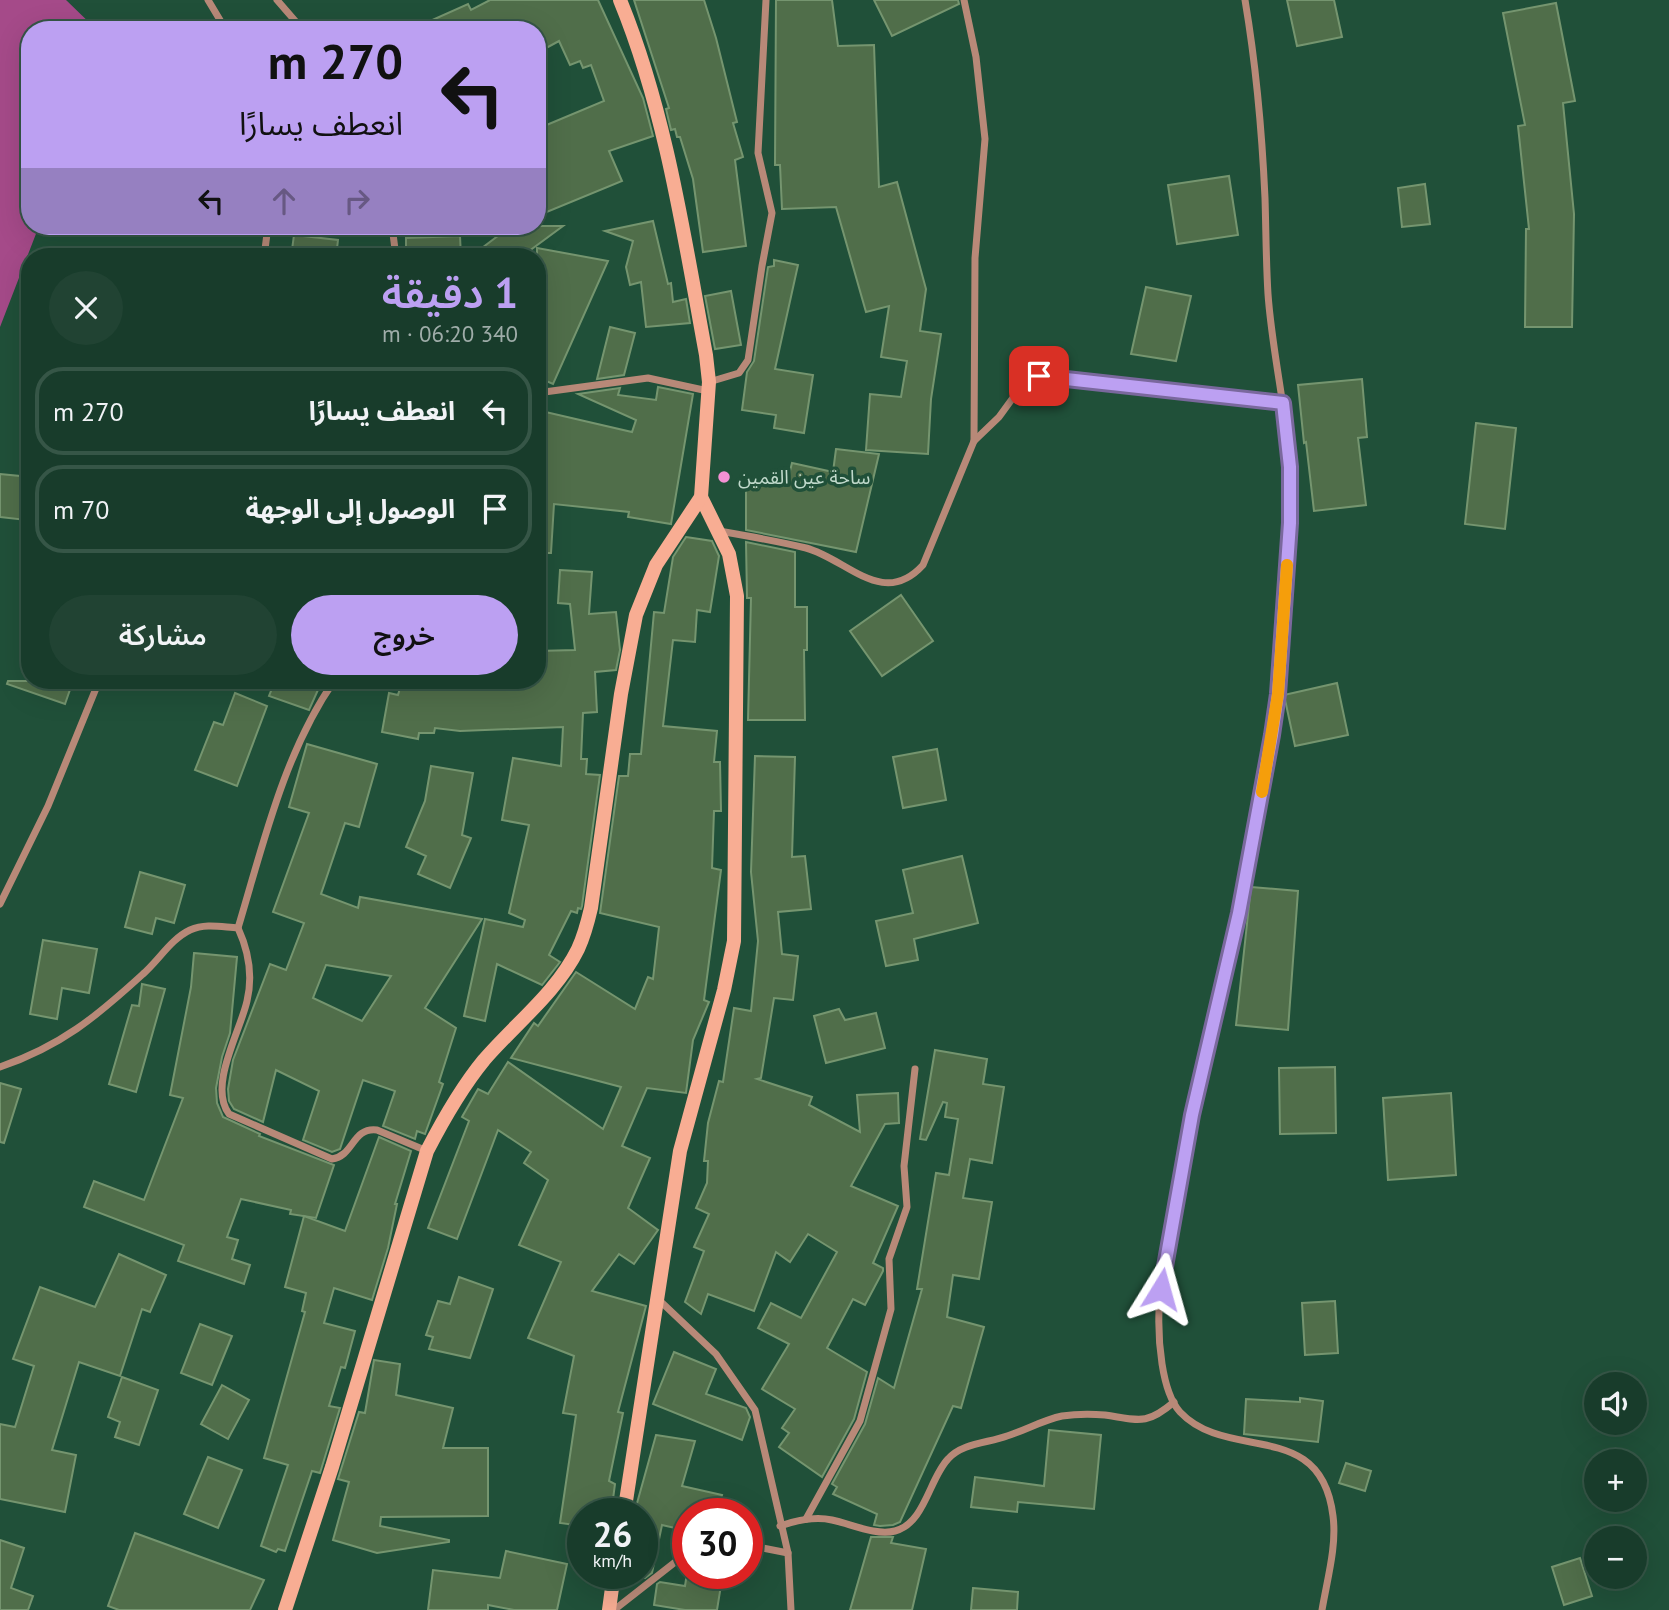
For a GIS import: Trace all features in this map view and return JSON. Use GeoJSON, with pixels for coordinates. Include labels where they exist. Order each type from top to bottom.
{"type":"FeatureCollection","features":[{"type":"Feature","properties":{"kind":"street"},"geometry":{"type":"LineString","coordinates":[[208,0],[221,21]]}},
{"type":"Feature","properties":{"kind":"street"},"geometry":{"type":"LineString","coordinates":[[276,0],[295,21]]}},
{"type":"Feature","properties":{"kind":"street"},"geometry":{"type":"LineString","coordinates":[[285,1610],[340,1441],[427,1151],[463,1087],[550,988],[577,950],[592,908],[621,694],[636,615],[656,565],[701,498],[708,387],[702,334],[662,133],[647,77],[620,0]]}},
{"type":"Feature","properties":{"kind":"street"},"geometry":{"type":"LineString","coordinates":[[546,392],[648,378],[708,387],[739,373],[748,360],[772,218],[772,207],[758,153],[766,0]]}},
{"type":"Feature","properties":{"kind":"street"},"geometry":{"type":"LineString","coordinates":[[719,531],[809,548],[867,579],[880,583],[903,580],[915,574],[931,551],[974,441],[975,258],[985,139],[976,57],[964,0]]}},
{"type":"Feature","properties":{"kind":"street"},"geometry":{"type":"LineString","coordinates":[[1245,0],[1262,144],[1269,311],[1290,467],[1290,523],[1278,694],[1254,840],[1192,1115],[1163,1273],[1159,1333],[1162,1361],[1174,1402],[1188,1418],[1214,1432],[1294,1452],[1306,1461],[1323,1482],[1330,1499],[1334,1533],[1322,1610]]}},
{"type":"Feature","properties":{"kind":"street"},"geometry":{"type":"LineString","coordinates":[[974,441],[999,417],[1018,388],[1039,376],[1283,403]]}},
{"type":"Feature","properties":{"kind":"street"},"geometry":{"type":"LineString","coordinates":[[627,1498],[680,1151],[728,974],[733,941],[737,596],[729,554],[701,498]]}},
{"type":"Feature","properties":{"kind":"street"},"geometry":{"type":"LineString","coordinates":[[0,904],[48,806],[97,689]]}},
{"type":"Feature","properties":{"kind":"street"},"geometry":{"type":"LineString","coordinates":[[329,689],[307,728],[276,803],[238,928],[246,944],[250,968],[247,1002],[236,1030],[220,1097],[229,1114],[332,1159],[346,1154],[357,1136],[370,1129],[427,1151]]}},
{"type":"Feature","properties":{"kind":"street"},"geometry":{"type":"LineString","coordinates":[[0,1067],[45,1050],[93,1019],[148,970],[181,935],[205,926],[238,928]]}},
{"type":"Feature","properties":{"kind":"street"},"geometry":{"type":"LineString","coordinates":[[806,1519],[860,1421],[891,1312],[889,1259],[907,1207],[904,1166],[915,1069]]}},
{"type":"Feature","properties":{"kind":"street"},"geometry":{"type":"LineString","coordinates":[[658,1299],[716,1354],[754,1408],[788,1553],[790,1610]]}},
{"type":"Feature","properties":{"kind":"street"},"geometry":{"type":"LineString","coordinates":[[780,1526],[806,1519],[830,1519],[875,1531],[895,1531],[912,1520],[942,1467],[950,1457],[961,1450],[1060,1417],[1104,1415],[1140,1422],[1162,1413],[1174,1402]]}},
{"type":"Feature","properties":{"kind":"street"},"geometry":{"type":"LineString","coordinates":[[763,1548],[788,1553]]}},
{"type":"Feature","properties":{"kind":"street"},"geometry":{"type":"LineString","coordinates":[[611,1610],[672,1564]]}},
{"type":"Feature","properties":{"kind":"street"},"geometry":{"type":"LineString","coordinates":[[611,1610],[613,1589]]}},
{"type":"Feature","properties":{"kind":"shaded area"},"geometry":{"type":"Polygon","coordinates":[[[0,0],[66,0],[88,21],[21,21],[21,235],[36,235],[31,248],[21,248],[21,273],[0,327],[0,0]]]}},
{"type":"Feature","properties":{"kind":"building"},"geometry":{"type":"Polygon","coordinates":[[[490,0],[598,0],[643,98],[653,136],[609,151],[622,181],[546,212],[546,125],[604,101],[591,65],[583,68],[580,61],[570,65],[559,41],[546,48],[546,21],[430,21],[468,4],[471,10],[490,0]]]}},
{"type":"Feature","properties":{"kind":"building"},"geometry":{"type":"Polygon","coordinates":[[[634,0],[704,0],[737,122],[733,123],[743,157],[735,160],[746,246],[703,252],[693,179],[680,137],[677,137],[675,129],[671,130],[666,109],[669,108],[634,0]]]}},
{"type":"Feature","properties":{"kind":"building"},"geometry":{"type":"Polygon","coordinates":[[[776,0],[832,0],[838,46],[874,45],[879,187],[897,182],[926,289],[920,331],[941,334],[931,399],[928,454],[866,450],[870,394],[901,397],[907,361],[881,357],[889,306],[866,312],[836,207],[782,209],[780,165],[775,165],[776,0]]]}},
{"type":"Feature","properties":{"kind":"building"},"geometry":{"type":"Polygon","coordinates":[[[874,0],[958,0],[959,4],[892,36],[874,0]]]}},
{"type":"Feature","properties":{"kind":"building"},"geometry":{"type":"Polygon","coordinates":[[[1287,0],[1334,0],[1342,37],[1297,46],[1287,0]]]}},
{"type":"Feature","properties":{"kind":"building"},"geometry":{"type":"Polygon","coordinates":[[[1556,3],[1575,101],[1563,103],[1574,214],[1572,327],[1525,327],[1526,229],[1529,229],[1518,126],[1525,125],[1503,13],[1556,3]]]}},
{"type":"Feature","properties":{"kind":"building"},"geometry":{"type":"Polygon","coordinates":[[[1229,176],[1238,235],[1177,244],[1168,185],[1229,176]]]}},
{"type":"Feature","properties":{"kind":"building"},"geometry":{"type":"Polygon","coordinates":[[[1425,184],[1430,224],[1402,227],[1398,188],[1425,184]]]}},
{"type":"Feature","properties":{"kind":"building"},"geometry":{"type":"Polygon","coordinates":[[[653,221],[668,284],[671,283],[673,302],[686,299],[690,323],[646,327],[641,282],[630,285],[626,267],[633,241],[605,231],[653,221]]]}},
{"type":"Feature","properties":{"kind":"building"},"geometry":{"type":"Polygon","coordinates":[[[546,226],[563,226],[533,248],[482,248],[499,235],[546,235],[546,226]]]}},
{"type":"Feature","properties":{"kind":"building"},"geometry":{"type":"Polygon","coordinates":[[[294,235],[338,240],[337,248],[292,248],[294,235]]]}},
{"type":"Feature","properties":{"kind":"building"},"geometry":{"type":"Polygon","coordinates":[[[460,236],[461,248],[406,248],[406,238],[460,236]]]}},
{"type":"Feature","properties":{"kind":"building"},"geometry":{"type":"Polygon","coordinates":[[[546,250],[608,261],[553,384],[546,381],[546,250]]]}},
{"type":"Feature","properties":{"kind":"building"},"geometry":{"type":"Polygon","coordinates":[[[774,260],[798,265],[775,369],[813,375],[804,433],[774,428],[776,415],[742,410],[747,372],[754,361],[768,267],[774,266],[774,260]]]}},
{"type":"Feature","properties":{"kind":"building"},"geometry":{"type":"Polygon","coordinates":[[[1146,287],[1191,296],[1176,361],[1131,354],[1146,287]]]}},
{"type":"Feature","properties":{"kind":"building"},"geometry":{"type":"Polygon","coordinates":[[[731,291],[741,345],[715,349],[705,296],[731,291]]]}},
{"type":"Feature","properties":{"kind":"building"},"geometry":{"type":"Polygon","coordinates":[[[610,327],[635,333],[624,375],[597,379],[610,327]]]}},
{"type":"Feature","properties":{"kind":"building"},"geometry":{"type":"Polygon","coordinates":[[[1362,379],[1367,437],[1358,438],[1366,505],[1314,511],[1298,385],[1362,379]]]}},
{"type":"Feature","properties":{"kind":"building"},"geometry":{"type":"Polygon","coordinates":[[[658,387],[693,394],[671,524],[628,517],[629,512],[554,504],[551,553],[546,553],[546,412],[632,432],[636,420],[578,394],[620,388],[618,395],[656,400],[658,387]]]}},
{"type":"Feature","properties":{"kind":"building"},"geometry":{"type":"Polygon","coordinates":[[[1476,423],[1516,428],[1505,529],[1465,524],[1476,423]]]}},
{"type":"Feature","properties":{"kind":"building"},"geometry":{"type":"Polygon","coordinates":[[[836,449],[879,454],[856,552],[746,530],[746,483],[789,475],[792,463],[833,472],[836,449]]]}},
{"type":"Feature","properties":{"kind":"building"},"geometry":{"type":"Polygon","coordinates":[[[0,474],[21,476],[21,519],[0,517],[0,474]]]}},
{"type":"Feature","properties":{"kind":"building"},"geometry":{"type":"Polygon","coordinates":[[[686,537],[712,541],[719,556],[710,612],[697,610],[695,642],[673,640],[663,726],[717,731],[714,762],[720,762],[721,811],[714,811],[712,868],[721,870],[704,1000],[709,1002],[693,1040],[686,1093],[647,1088],[622,1146],[650,1158],[628,1208],[658,1230],[634,1264],[619,1254],[592,1291],[646,1306],[618,1412],[623,1413],[609,1481],[615,1484],[613,1498],[567,1498],[567,1524],[560,1523],[576,1415],[563,1413],[574,1356],[528,1338],[561,1262],[519,1245],[548,1180],[524,1163],[531,1152],[498,1130],[457,1239],[428,1228],[469,1121],[462,1117],[478,1089],[488,1094],[508,1062],[603,1129],[621,1087],[511,1058],[534,1023],[538,1026],[576,972],[635,1009],[648,977],[653,979],[659,927],[600,913],[619,776],[628,776],[630,754],[641,754],[654,612],[664,613],[673,557],[686,537]]]}},
{"type":"Feature","properties":{"kind":"building"},"geometry":{"type":"Polygon","coordinates":[[[746,542],[795,552],[795,607],[807,607],[807,650],[804,650],[805,720],[748,720],[751,598],[747,598],[746,542]]]}},
{"type":"Feature","properties":{"kind":"building"},"geometry":{"type":"Polygon","coordinates":[[[560,570],[592,572],[589,614],[616,612],[620,650],[616,670],[595,672],[597,712],[583,713],[581,759],[587,759],[586,774],[600,775],[582,906],[577,913],[571,911],[549,955],[560,962],[542,985],[497,964],[485,1021],[464,1016],[485,919],[523,927],[525,920],[509,913],[529,825],[502,820],[513,758],[561,766],[563,727],[460,731],[435,728],[434,733],[419,733],[418,739],[382,732],[389,693],[398,695],[400,689],[546,689],[546,651],[575,650],[570,604],[558,603],[560,570]]]}},
{"type":"Feature","properties":{"kind":"building"},"geometry":{"type":"Polygon","coordinates":[[[901,595],[933,641],[882,676],[850,631],[901,595]]]}},
{"type":"Feature","properties":{"kind":"building"},"geometry":{"type":"Polygon","coordinates":[[[8,681],[21,681],[21,689],[7,684],[8,681]]]}},
{"type":"Feature","properties":{"kind":"building"},"geometry":{"type":"Polygon","coordinates":[[[1337,683],[1348,735],[1295,746],[1284,695],[1337,683]]]}},
{"type":"Feature","properties":{"kind":"building"},"geometry":{"type":"Polygon","coordinates":[[[22,689],[70,689],[65,704],[22,689]]]}},
{"type":"Feature","properties":{"kind":"building"},"geometry":{"type":"Polygon","coordinates":[[[272,689],[318,689],[309,710],[269,696],[272,689]]]}},
{"type":"Feature","properties":{"kind":"building"},"geometry":{"type":"Polygon","coordinates":[[[235,693],[267,706],[237,786],[195,770],[214,722],[223,725],[235,693]]]}},
{"type":"Feature","properties":{"kind":"building"},"geometry":{"type":"Polygon","coordinates":[[[307,744],[377,764],[359,827],[345,823],[321,894],[358,908],[360,897],[482,919],[425,1008],[456,1028],[439,1082],[443,1084],[425,1134],[417,1131],[415,1139],[383,1126],[395,1091],[363,1080],[340,1149],[332,1152],[303,1140],[319,1091],[276,1070],[263,1122],[234,1109],[229,1101],[228,1089],[233,1060],[270,964],[286,970],[304,923],[273,912],[309,813],[289,807],[307,744]],[[326,965],[313,998],[362,1021],[391,976],[326,965]]]}},
{"type":"Feature","properties":{"kind":"building"},"geometry":{"type":"Polygon","coordinates":[[[937,749],[946,800],[903,808],[893,757],[937,749]]]}},
{"type":"Feature","properties":{"kind":"building"},"geometry":{"type":"Polygon","coordinates":[[[755,756],[795,757],[792,857],[805,856],[811,909],[778,912],[782,954],[798,956],[793,1000],[774,998],[761,1078],[757,1079],[812,1097],[809,1105],[860,1132],[857,1095],[898,1093],[899,1123],[885,1124],[851,1186],[898,1206],[873,1263],[883,1268],[883,1271],[865,1305],[853,1299],[827,1348],[867,1372],[854,1419],[822,1477],[779,1447],[789,1433],[782,1428],[795,1409],[762,1389],[789,1344],[758,1328],[771,1303],[801,1318],[837,1252],[808,1234],[790,1262],[776,1252],[754,1311],[708,1294],[701,1314],[685,1302],[704,1251],[694,1247],[709,1214],[696,1208],[707,1183],[708,1161],[704,1161],[708,1123],[719,1081],[723,1082],[734,1008],[751,1011],[758,941],[751,872],[755,756]]]}},
{"type":"Feature","properties":{"kind":"building"},"geometry":{"type":"Polygon","coordinates":[[[431,766],[473,773],[462,835],[471,838],[450,888],[418,874],[426,856],[406,847],[425,801],[431,766]]]}},
{"type":"Feature","properties":{"kind":"building"},"geometry":{"type":"Polygon","coordinates":[[[962,856],[978,923],[914,939],[918,960],[886,966],[876,921],[913,913],[903,870],[962,856]]]}},
{"type":"Feature","properties":{"kind":"building"},"geometry":{"type":"Polygon","coordinates":[[[140,872],[185,885],[174,923],[156,918],[152,934],[125,927],[140,872]]]}},
{"type":"Feature","properties":{"kind":"building"},"geometry":{"type":"Polygon","coordinates":[[[1251,887],[1298,891],[1288,1030],[1236,1025],[1251,887]]]}},
{"type":"Feature","properties":{"kind":"building"},"geometry":{"type":"Polygon","coordinates":[[[43,940],[97,949],[89,993],[62,988],[57,1019],[30,1014],[43,940]]]}},
{"type":"Feature","properties":{"kind":"building"},"geometry":{"type":"Polygon","coordinates":[[[194,953],[237,957],[230,1033],[216,1088],[217,1103],[223,1117],[260,1134],[259,1136],[334,1165],[316,1218],[290,1214],[291,1210],[241,1199],[227,1237],[238,1240],[232,1259],[250,1265],[244,1284],[178,1261],[184,1245],[84,1207],[94,1181],[144,1200],[183,1098],[170,1095],[191,987],[194,953]]]}},
{"type":"Feature","properties":{"kind":"building"},"geometry":{"type":"Polygon","coordinates":[[[142,984],[165,989],[136,1092],[109,1084],[132,1005],[139,1006],[142,984]]]}},
{"type":"Feature","properties":{"kind":"building"},"geometry":{"type":"Polygon","coordinates":[[[839,1009],[845,1020],[876,1013],[885,1048],[826,1063],[814,1016],[839,1009]]]}},
{"type":"Feature","properties":{"kind":"building"},"geometry":{"type":"Polygon","coordinates":[[[935,1050],[987,1059],[983,1084],[1004,1087],[992,1163],[970,1159],[963,1198],[992,1202],[979,1279],[953,1275],[947,1317],[984,1327],[961,1408],[953,1406],[900,1522],[880,1526],[874,1525],[877,1514],[833,1494],[837,1487],[832,1484],[865,1424],[878,1378],[894,1388],[922,1289],[917,1289],[936,1173],[949,1175],[958,1119],[945,1117],[947,1103],[943,1102],[926,1140],[920,1139],[935,1050]]]}},
{"type":"Feature","properties":{"kind":"building"},"geometry":{"type":"Polygon","coordinates":[[[1335,1067],[1336,1133],[1280,1134],[1279,1068],[1335,1067]]]}},
{"type":"Feature","properties":{"kind":"building"},"geometry":{"type":"Polygon","coordinates":[[[0,1083],[21,1089],[4,1143],[0,1142],[0,1083]]]}},
{"type":"Feature","properties":{"kind":"building"},"geometry":{"type":"Polygon","coordinates":[[[1451,1093],[1456,1175],[1388,1180],[1383,1098],[1451,1093]]]}},
{"type":"Feature","properties":{"kind":"building"},"geometry":{"type":"Polygon","coordinates":[[[379,1137],[411,1151],[395,1204],[388,1248],[372,1300],[334,1288],[324,1323],[355,1331],[345,1368],[341,1367],[329,1406],[340,1408],[320,1473],[312,1471],[285,1551],[278,1549],[276,1552],[261,1546],[288,1465],[264,1458],[305,1312],[302,1311],[306,1293],[285,1287],[304,1216],[345,1231],[379,1137]]]}},
{"type":"Feature","properties":{"kind":"building"},"geometry":{"type":"Polygon","coordinates":[[[119,1254],[166,1275],[150,1312],[142,1309],[120,1376],[79,1362],[52,1450],[76,1455],[65,1512],[0,1499],[0,1424],[15,1427],[34,1366],[13,1359],[40,1287],[95,1307],[119,1254]]]}},
{"type":"Feature","properties":{"kind":"building"},"geometry":{"type":"Polygon","coordinates":[[[459,1277],[493,1289],[470,1358],[429,1349],[433,1337],[426,1335],[438,1301],[450,1304],[459,1277]]]}},
{"type":"Feature","properties":{"kind":"building"},"geometry":{"type":"Polygon","coordinates":[[[1335,1301],[1338,1353],[1305,1355],[1302,1303],[1335,1301]]]}},
{"type":"Feature","properties":{"kind":"building"},"geometry":{"type":"Polygon","coordinates":[[[200,1324],[232,1336],[212,1385],[181,1373],[200,1324]]]}},
{"type":"Feature","properties":{"kind":"building"},"geometry":{"type":"Polygon","coordinates":[[[674,1352],[716,1369],[706,1394],[746,1408],[750,1417],[742,1440],[653,1404],[674,1352]]]}},
{"type":"Feature","properties":{"kind":"building"},"geometry":{"type":"Polygon","coordinates":[[[374,1360],[400,1364],[396,1395],[453,1408],[443,1448],[488,1448],[488,1516],[381,1517],[380,1526],[449,1542],[377,1553],[333,1540],[349,1482],[338,1479],[359,1412],[365,1413],[374,1360]]]}},
{"type":"Feature","properties":{"kind":"building"},"geometry":{"type":"Polygon","coordinates":[[[122,1377],[158,1390],[139,1445],[115,1437],[120,1422],[108,1417],[122,1377]]]}},
{"type":"Feature","properties":{"kind":"building"},"geometry":{"type":"Polygon","coordinates":[[[222,1385],[249,1400],[228,1439],[201,1424],[222,1385]]]}},
{"type":"Feature","properties":{"kind":"building"},"geometry":{"type":"Polygon","coordinates":[[[1300,1398],[1323,1401],[1318,1442],[1244,1434],[1246,1399],[1300,1402],[1300,1398]]]}},
{"type":"Feature","properties":{"kind":"building"},"geometry":{"type":"Polygon","coordinates":[[[1049,1430],[1101,1435],[1094,1509],[1018,1502],[1017,1512],[971,1507],[975,1477],[1044,1486],[1049,1430]]]}},
{"type":"Feature","properties":{"kind":"building"},"geometry":{"type":"Polygon","coordinates":[[[656,1435],[695,1441],[682,1486],[722,1495],[721,1498],[672,1498],[672,1527],[662,1525],[658,1544],[658,1498],[638,1498],[656,1435]]]}},
{"type":"Feature","properties":{"kind":"building"},"geometry":{"type":"Polygon","coordinates":[[[208,1457],[242,1470],[218,1528],[184,1514],[208,1457]]]}},
{"type":"Feature","properties":{"kind":"building"},"geometry":{"type":"Polygon","coordinates":[[[1346,1463],[1371,1471],[1365,1491],[1339,1483],[1346,1463]]]}},
{"type":"Feature","properties":{"kind":"building"},"geometry":{"type":"Polygon","coordinates":[[[135,1533],[264,1580],[250,1610],[119,1610],[108,1606],[135,1533]]]}},
{"type":"Feature","properties":{"kind":"building"},"geometry":{"type":"Polygon","coordinates":[[[871,1537],[893,1537],[891,1543],[926,1549],[912,1610],[850,1610],[871,1537]]]}},
{"type":"Feature","properties":{"kind":"building"},"geometry":{"type":"Polygon","coordinates":[[[0,1540],[24,1548],[11,1588],[33,1596],[28,1610],[0,1610],[0,1540]]]}},
{"type":"Feature","properties":{"kind":"building"},"geometry":{"type":"Polygon","coordinates":[[[506,1551],[567,1564],[557,1610],[514,1610],[488,1605],[488,1610],[428,1610],[433,1570],[500,1578],[506,1551]]]}},
{"type":"Feature","properties":{"kind":"building"},"geometry":{"type":"Polygon","coordinates":[[[1580,1558],[1584,1571],[1584,1589],[1590,1589],[1592,1596],[1564,1605],[1552,1567],[1580,1558]]]}},
{"type":"Feature","properties":{"kind":"building"},"geometry":{"type":"Polygon","coordinates":[[[660,1582],[672,1584],[672,1589],[720,1589],[717,1610],[685,1610],[654,1605],[660,1582]]]}},
{"type":"Feature","properties":{"kind":"building"},"geometry":{"type":"Polygon","coordinates":[[[973,1588],[1018,1592],[1017,1610],[971,1610],[973,1588]]]}},
{"type":"Feature","properties":{"kind":"slow traffic"},"geometry":{"type":"LineString","coordinates":[[1262,792],[1278,694],[1287,565]]}},
{"type":"Feature","properties":{"kind":"place","name":"ساحة عين القمين"},"geometry":{"type":"Point","coordinates":[724,477]}},
{"type":"Feature","properties":{"kind":"route"},"geometry":{"type":"LineString","coordinates":[[1039,376],[1283,403],[1290,467],[1290,523],[1278,694],[1254,840],[1192,1115],[1161,1289]]}}]}
